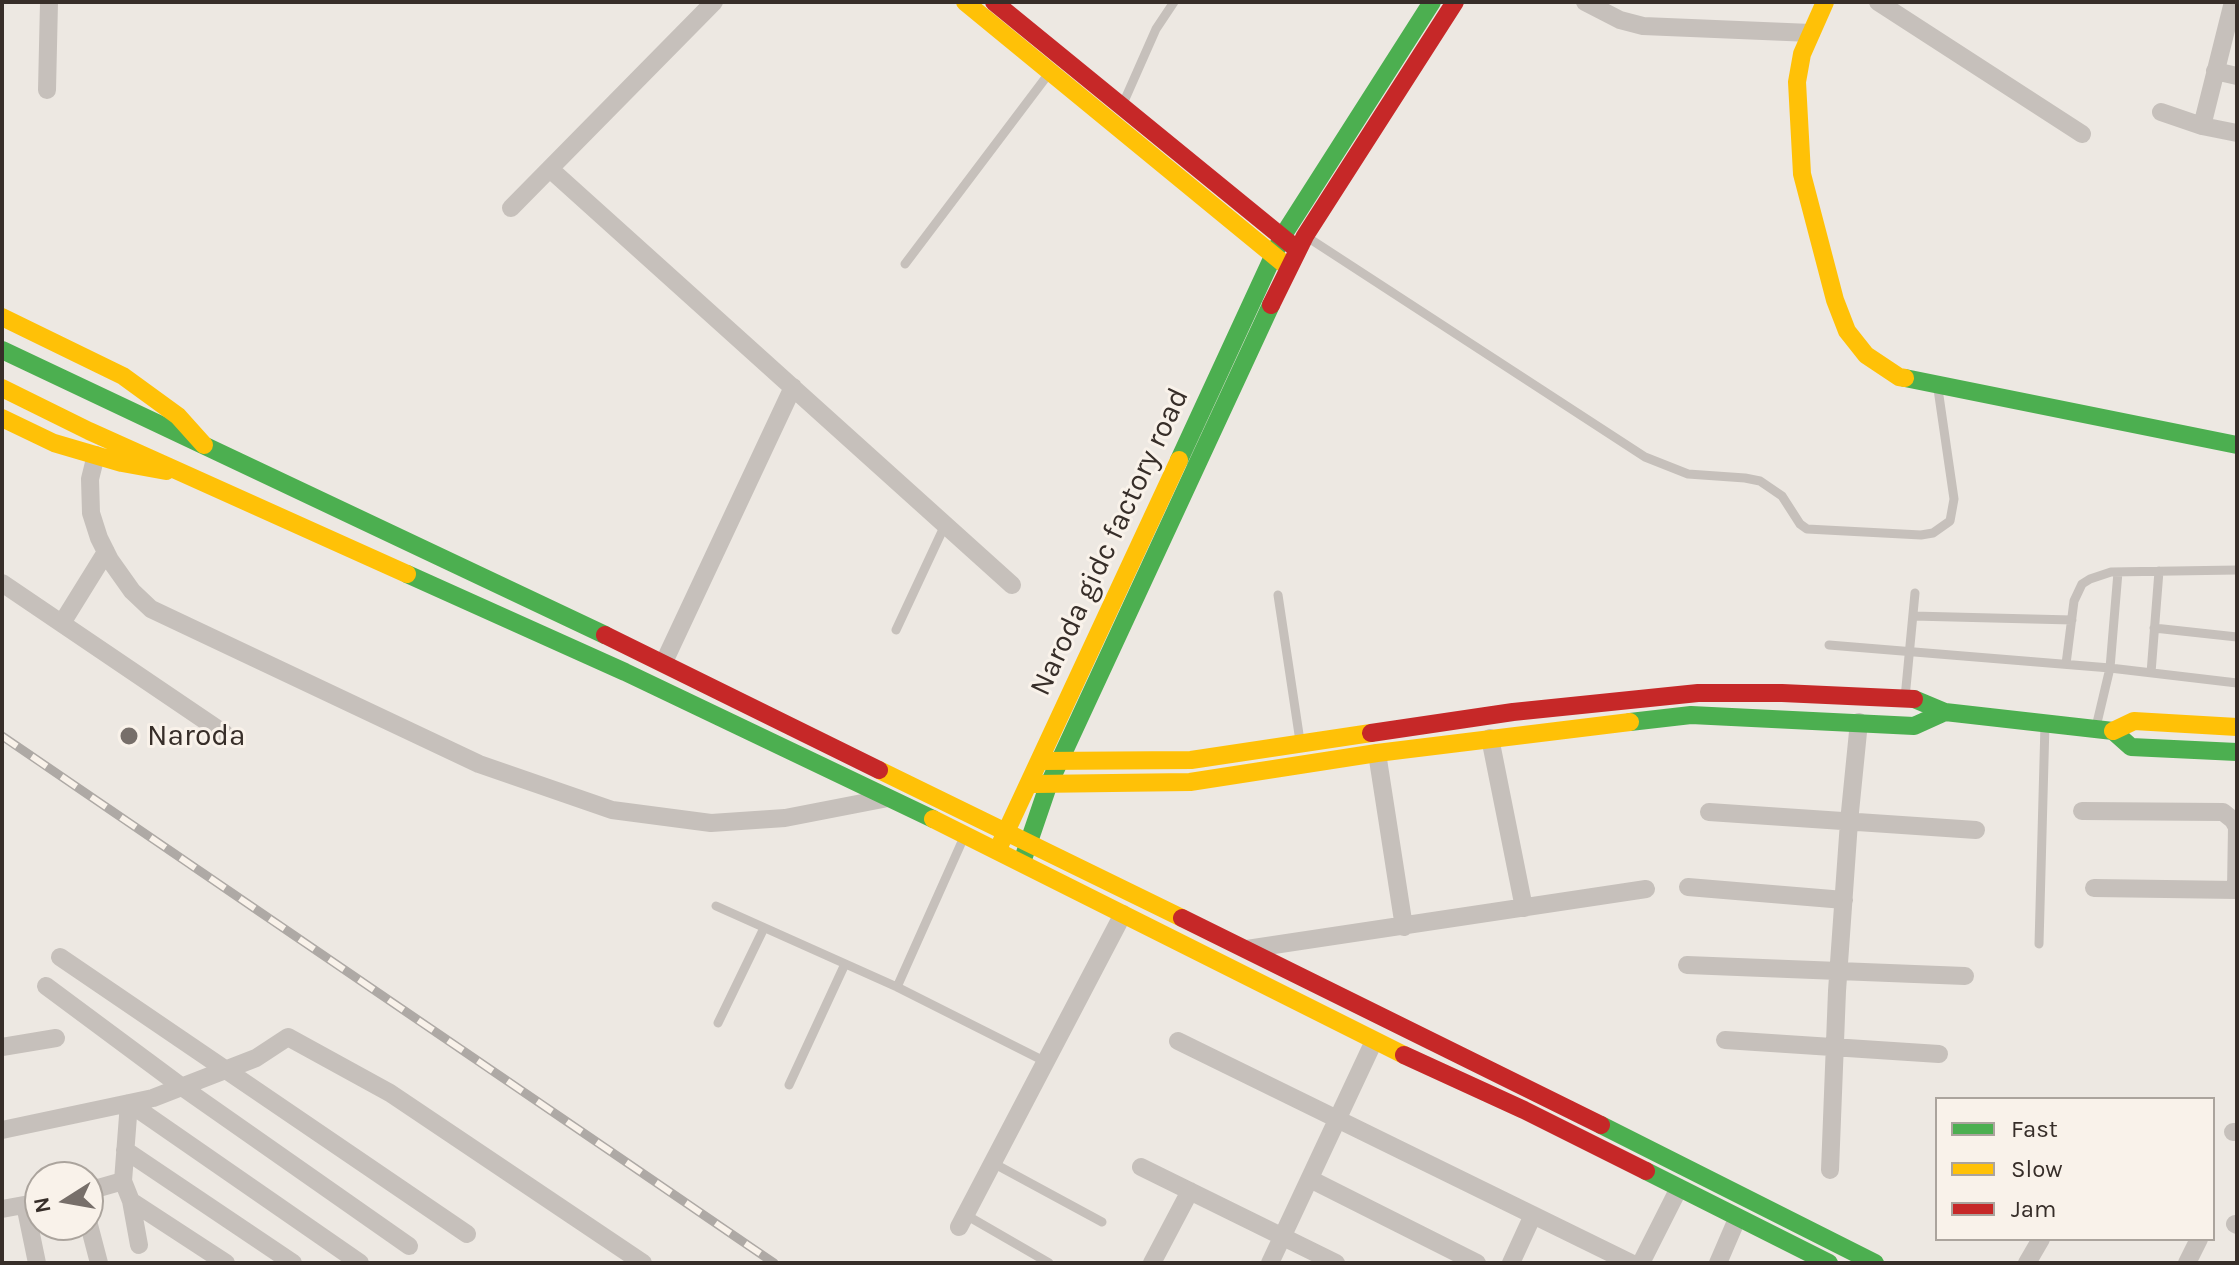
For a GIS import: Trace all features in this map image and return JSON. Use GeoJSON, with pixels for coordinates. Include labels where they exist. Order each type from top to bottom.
{"type":"FeatureCollection","features":[{"type":"Feature","properties":{"kind":"street"},"geometry":{"type":"LineString","coordinates":[[47,90],[49,2]]}},
{"type":"Feature","properties":{"kind":"street"},"geometry":{"type":"LineString","coordinates":[[511,208],[714,2]]}},
{"type":"Feature","properties":{"kind":"street"},"geometry":{"type":"LineString","coordinates":[[965,2],[1288,268]]}},
{"type":"Feature","properties":{"kind":"street"},"geometry":{"type":"LineString","coordinates":[[994,2],[1282,237],[1301,243]]}},
{"type":"Feature","properties":{"kind":"street","name":"Naroda gidc factory road"},"geometry":{"type":"LineString","coordinates":[[1022,864],[1029,843],[1040,761],[1273,255],[1432,2]]}},
{"type":"Feature","properties":{"kind":"street","name":"Naroda gidc factory road"},"geometry":{"type":"LineString","coordinates":[[997,851],[1006,832],[1059,762],[1301,243],[1455,2]]}},
{"type":"Feature","properties":{"kind":"street"},"geometry":{"type":"LineString","coordinates":[[1585,2],[1620,20],[1643,26],[1811,33]]}},
{"type":"Feature","properties":{"kind":"street"},"geometry":{"type":"LineString","coordinates":[[1825,2],[1802,54],[1797,82],[1802,174],[1835,300],[1847,331],[1866,355],[1878,366],[1899,377],[2237,445]]}},
{"type":"Feature","properties":{"kind":"street"},"geometry":{"type":"LineString","coordinates":[[1878,2],[2082,134]]}},
{"type":"Feature","properties":{"kind":"street"},"geometry":{"type":"LineString","coordinates":[[2202,126],[2233,2]]}},
{"type":"Feature","properties":{"kind":"street"},"geometry":{"type":"LineString","coordinates":[[2215,71],[2237,76]]}},
{"type":"Feature","properties":{"kind":"street"},"geometry":{"type":"LineString","coordinates":[[2161,112],[2202,126],[2237,133]]}},
{"type":"Feature","properties":{"kind":"street"},"geometry":{"type":"LineString","coordinates":[[550,169],[1012,585]]}},
{"type":"Feature","properties":{"kind":"street"},"geometry":{"type":"LineString","coordinates":[[2,317],[123,376],[178,416],[206,448]]}},
{"type":"Feature","properties":{"kind":"street"},"geometry":{"type":"LineString","coordinates":[[2,350],[664,662],[1875,1263]]}},
{"type":"Feature","properties":{"kind":"street"},"geometry":{"type":"LineString","coordinates":[[664,662],[793,387]]}},
{"type":"Feature","properties":{"kind":"street"},"geometry":{"type":"LineString","coordinates":[[2,388],[89,431],[625,672],[888,798],[1828,1263]]}},
{"type":"Feature","properties":{"kind":"street"},"geometry":{"type":"LineString","coordinates":[[2,418],[54,443],[122,463],[192,476]]}},
{"type":"Feature","properties":{"kind":"street"},"geometry":{"type":"LineString","coordinates":[[96,455],[90,479],[91,513],[106,552],[132,591],[151,609],[479,764],[612,810],[711,823],[785,818],[888,798]]}},
{"type":"Feature","properties":{"kind":"street"},"geometry":{"type":"LineString","coordinates":[[62,623],[106,552]]}},
{"type":"Feature","properties":{"kind":"street"},"geometry":{"type":"LineString","coordinates":[[2,583],[225,734]]}},
{"type":"Feature","properties":{"kind":"street"},"geometry":{"type":"LineString","coordinates":[[1040,761],[1191,760],[1513,712],[1698,693],[1916,699],[1945,712],[2104,730],[2134,721],[2237,727]]}},
{"type":"Feature","properties":{"kind":"street"},"geometry":{"type":"LineString","coordinates":[[1039,785],[1190,782],[1377,753],[1691,715],[1914,726],[1945,712]]}},
{"type":"Feature","properties":{"kind":"street"},"geometry":{"type":"LineString","coordinates":[[1830,1170],[1838,972],[1859,722]]}},
{"type":"Feature","properties":{"kind":"street"},"geometry":{"type":"LineString","coordinates":[[2104,730],[2131,747],[2237,752]]}},
{"type":"Feature","properties":{"kind":"street"},"geometry":{"type":"LineString","coordinates":[[1490,738],[1524,908]]}},
{"type":"Feature","properties":{"kind":"street"},"geometry":{"type":"LineString","coordinates":[[1377,753],[1404,927]]}},
{"type":"Feature","properties":{"kind":"street"},"geometry":{"type":"LineString","coordinates":[[2082,811],[2223,812],[2237,827],[2236,890],[2094,888]]}},
{"type":"Feature","properties":{"kind":"street"},"geometry":{"type":"LineString","coordinates":[[1709,812],[1976,830]]}},
{"type":"Feature","properties":{"kind":"street"},"geometry":{"type":"LineString","coordinates":[[1688,887],[1844,900]]}},
{"type":"Feature","properties":{"kind":"street"},"geometry":{"type":"LineString","coordinates":[[1247,949],[1646,889]]}},
{"type":"Feature","properties":{"kind":"street"},"geometry":{"type":"LineString","coordinates":[[962,1221],[1123,914]]}},
{"type":"Feature","properties":{"kind":"street"},"geometry":{"type":"LineString","coordinates":[[60,957],[467,1234]]}},
{"type":"Feature","properties":{"kind":"street"},"geometry":{"type":"LineString","coordinates":[[1687,965],[1965,976]]}},
{"type":"Feature","properties":{"kind":"street"},"geometry":{"type":"LineString","coordinates":[[46,986],[182,1087],[409,1246]]}},
{"type":"Feature","properties":{"kind":"street"},"geometry":{"type":"LineString","coordinates":[[2,1130],[153,1098],[256,1058],[288,1037],[390,1093],[643,1263]]}},
{"type":"Feature","properties":{"kind":"street"},"geometry":{"type":"LineString","coordinates":[[2,1047],[56,1038]]}},
{"type":"Feature","properties":{"kind":"street"},"geometry":{"type":"LineString","coordinates":[[1725,1040],[1939,1054]]}},
{"type":"Feature","properties":{"kind":"street"},"geometry":{"type":"LineString","coordinates":[[1178,1041],[1631,1263]]}},
{"type":"Feature","properties":{"kind":"street"},"geometry":{"type":"LineString","coordinates":[[1270,1263],[1374,1041]]}},
{"type":"Feature","properties":{"kind":"street"},"geometry":{"type":"LineString","coordinates":[[129,1103],[123,1181],[131,1201],[139,1245]]}},
{"type":"Feature","properties":{"kind":"street"},"geometry":{"type":"LineString","coordinates":[[129,1103],[360,1263]]}},
{"type":"Feature","properties":{"kind":"street"},"geometry":{"type":"LineString","coordinates":[[125,1150],[293,1263]]}},
{"type":"Feature","properties":{"kind":"street"},"geometry":{"type":"LineString","coordinates":[[1141,1167],[1336,1263]]}},
{"type":"Feature","properties":{"kind":"street"},"geometry":{"type":"LineString","coordinates":[[1310,1179],[1477,1263]]}},
{"type":"Feature","properties":{"kind":"street"},"geometry":{"type":"LineString","coordinates":[[104,1186],[123,1181]]}},
{"type":"Feature","properties":{"kind":"street"},"geometry":{"type":"LineString","coordinates":[[1641,1263],[1679,1188]]}},
{"type":"Feature","properties":{"kind":"street"},"geometry":{"type":"LineString","coordinates":[[1152,1263],[1190,1191]]}},
{"type":"Feature","properties":{"kind":"street"},"geometry":{"type":"LineString","coordinates":[[131,1201],[226,1263]]}},
{"type":"Feature","properties":{"kind":"street"},"geometry":{"type":"LineString","coordinates":[[2,1209],[24,1205]]}},
{"type":"Feature","properties":{"kind":"street"},"geometry":{"type":"LineString","coordinates":[[1511,1263],[1533,1215]]}},
{"type":"Feature","properties":{"kind":"street"},"geometry":{"type":"LineString","coordinates":[[1718,1263],[1737,1219]]}},
{"type":"Feature","properties":{"kind":"street"},"geometry":{"type":"LineString","coordinates":[[35,1241],[37,1263]]}},
{"type":"Feature","properties":{"kind":"street"},"geometry":{"type":"LineString","coordinates":[[93,1241],[99,1263]]}},
{"type":"Feature","properties":{"kind":"street"},"geometry":{"type":"LineString","coordinates":[[2027,1263],[2040,1241]]}},
{"type":"Feature","properties":{"kind":"street"},"geometry":{"type":"LineString","coordinates":[[2187,1263],[2198,1241]]}},
{"type":"Feature","properties":{"kind":"lane"},"geometry":{"type":"LineString","coordinates":[[1121,108],[1156,29],[1174,2]]}},
{"type":"Feature","properties":{"kind":"lane"},"geometry":{"type":"LineString","coordinates":[[905,264],[1050,72]]}},
{"type":"Feature","properties":{"kind":"lane"},"geometry":{"type":"LineString","coordinates":[[1301,243],[1645,457],[1688,474],[1760,481],[1782,496],[1794,517],[1807,529],[1921,535],[1933,533],[1950,521],[1954,499],[1937,385]]}},
{"type":"Feature","properties":{"kind":"lane"},"geometry":{"type":"LineString","coordinates":[[896,630],[945,525]]}},
{"type":"Feature","properties":{"kind":"lane"},"geometry":{"type":"LineString","coordinates":[[2066,664],[2074,601],[2082,584],[2101,575],[2118,572],[2237,570]]}},
{"type":"Feature","properties":{"kind":"lane"},"geometry":{"type":"LineString","coordinates":[[2151,673],[2159,571]]}},
{"type":"Feature","properties":{"kind":"lane"},"geometry":{"type":"LineString","coordinates":[[2104,730],[2118,572]]}},
{"type":"Feature","properties":{"kind":"lane"},"geometry":{"type":"LineString","coordinates":[[1905,699],[1915,593]]}},
{"type":"Feature","properties":{"kind":"lane"},"geometry":{"type":"LineString","coordinates":[[1278,595],[1301,744]]}},
{"type":"Feature","properties":{"kind":"lane"},"geometry":{"type":"LineString","coordinates":[[1913,616],[2072,620]]}},
{"type":"Feature","properties":{"kind":"lane"},"geometry":{"type":"LineString","coordinates":[[2154,628],[2237,637]]}},
{"type":"Feature","properties":{"kind":"lane"},"geometry":{"type":"LineString","coordinates":[[1829,645],[2110,668],[2237,683]]}},
{"type":"Feature","properties":{"kind":"lane"},"geometry":{"type":"LineString","coordinates":[[2039,944],[2045,724]]}},
{"type":"Feature","properties":{"kind":"lane"},"geometry":{"type":"LineString","coordinates":[[897,987],[973,817]]}},
{"type":"Feature","properties":{"kind":"lane"},"geometry":{"type":"LineString","coordinates":[[716,906],[897,987],[1046,1062]]}},
{"type":"Feature","properties":{"kind":"lane"},"geometry":{"type":"LineString","coordinates":[[718,1023],[764,928]]}},
{"type":"Feature","properties":{"kind":"lane"},"geometry":{"type":"LineString","coordinates":[[789,1085],[845,964]]}},
{"type":"Feature","properties":{"kind":"lane"},"geometry":{"type":"LineString","coordinates":[[993,1163],[1102,1222]]}},
{"type":"Feature","properties":{"kind":"lane"},"geometry":{"type":"LineString","coordinates":[[962,1221],[1049,1263]]}},
{"type":"Feature","properties":{"kind":"railway"},"geometry":{"type":"LineString","coordinates":[[2,736],[774,1263]]}},
{"type":"Feature","properties":{"kind":"traffic: fast"},"geometry":{"type":"LineString","coordinates":[[1179,460],[1282,237],[1432,2]]}},
{"type":"Feature","properties":{"kind":"traffic: fast"},"geometry":{"type":"LineString","coordinates":[[1022,862],[1048,786],[1271,305]]}},
{"type":"Feature","properties":{"kind":"traffic: fast"},"geometry":{"type":"LineString","coordinates":[[2,350],[605,635]]}},
{"type":"Feature","properties":{"kind":"traffic: fast"},"geometry":{"type":"LineString","coordinates":[[1905,378],[2237,445]]}},
{"type":"Feature","properties":{"kind":"traffic: fast"},"geometry":{"type":"LineString","coordinates":[[407,574],[625,672],[933,819]]}},
{"type":"Feature","properties":{"kind":"traffic: fast"},"geometry":{"type":"LineString","coordinates":[[1914,699],[1945,712],[2113,731],[2131,747],[2237,752]]}},
{"type":"Feature","properties":{"kind":"traffic: fast"},"geometry":{"type":"LineString","coordinates":[[1630,722],[1691,715],[1914,726],[1945,712]]}},
{"type":"Feature","properties":{"kind":"traffic: fast"},"geometry":{"type":"LineString","coordinates":[[1601,1125],[1875,1263]]}},
{"type":"Feature","properties":{"kind":"traffic: fast"},"geometry":{"type":"LineString","coordinates":[[1646,1171],[1829,1263]]}},
{"type":"Feature","properties":{"kind":"traffic: slow"},"geometry":{"type":"LineString","coordinates":[[965,2],[1283,263]]}},
{"type":"Feature","properties":{"kind":"traffic: slow"},"geometry":{"type":"LineString","coordinates":[[1825,2],[1802,54],[1797,82],[1802,174],[1835,300],[1847,331],[1866,355],[1905,378]]}},
{"type":"Feature","properties":{"kind":"traffic: slow"},"geometry":{"type":"LineString","coordinates":[[2,317],[123,376],[178,416],[204,445]]}},
{"type":"Feature","properties":{"kind":"traffic: slow"},"geometry":{"type":"LineString","coordinates":[[2,388],[89,431],[407,574]]}},
{"type":"Feature","properties":{"kind":"traffic: slow"},"geometry":{"type":"LineString","coordinates":[[2,418],[54,443],[122,463],[166,471]]}},
{"type":"Feature","properties":{"kind":"traffic: slow"},"geometry":{"type":"LineString","coordinates":[[998,849],[1179,460]]}},
{"type":"Feature","properties":{"kind":"traffic: slow"},"geometry":{"type":"LineString","coordinates":[[2113,731],[2134,721],[2237,727]]}},
{"type":"Feature","properties":{"kind":"traffic: slow"},"geometry":{"type":"LineString","coordinates":[[1035,784],[1190,782],[1377,753],[1630,722]]}},
{"type":"Feature","properties":{"kind":"traffic: slow"},"geometry":{"type":"LineString","coordinates":[[1040,761],[1191,760],[1371,733]]}},
{"type":"Feature","properties":{"kind":"traffic: slow"},"geometry":{"type":"LineString","coordinates":[[879,770],[1182,918]]}},
{"type":"Feature","properties":{"kind":"traffic: slow"},"geometry":{"type":"LineString","coordinates":[[933,819],[1404,1055]]}},
{"type":"Feature","properties":{"kind":"traffic: jam"},"geometry":{"type":"LineString","coordinates":[[994,2],[1293,246]]}},
{"type":"Feature","properties":{"kind":"traffic: jam"},"geometry":{"type":"LineString","coordinates":[[1271,305],[1305,236],[1455,2]]}},
{"type":"Feature","properties":{"kind":"traffic: jam"},"geometry":{"type":"LineString","coordinates":[[605,635],[879,770]]}},
{"type":"Feature","properties":{"kind":"traffic: jam"},"geometry":{"type":"LineString","coordinates":[[1371,733],[1513,712],[1698,693],[1914,699]]}},
{"type":"Feature","properties":{"kind":"traffic: jam"},"geometry":{"type":"LineString","coordinates":[[1182,918],[1601,1125]]}},
{"type":"Feature","properties":{"kind":"traffic: jam"},"geometry":{"type":"LineString","coordinates":[[1404,1055],[1646,1171]]}},
{"type":"Feature","properties":{"kind":"place","name":"Naroda"},"geometry":{"type":"Point","coordinates":[129,736]}}]}
